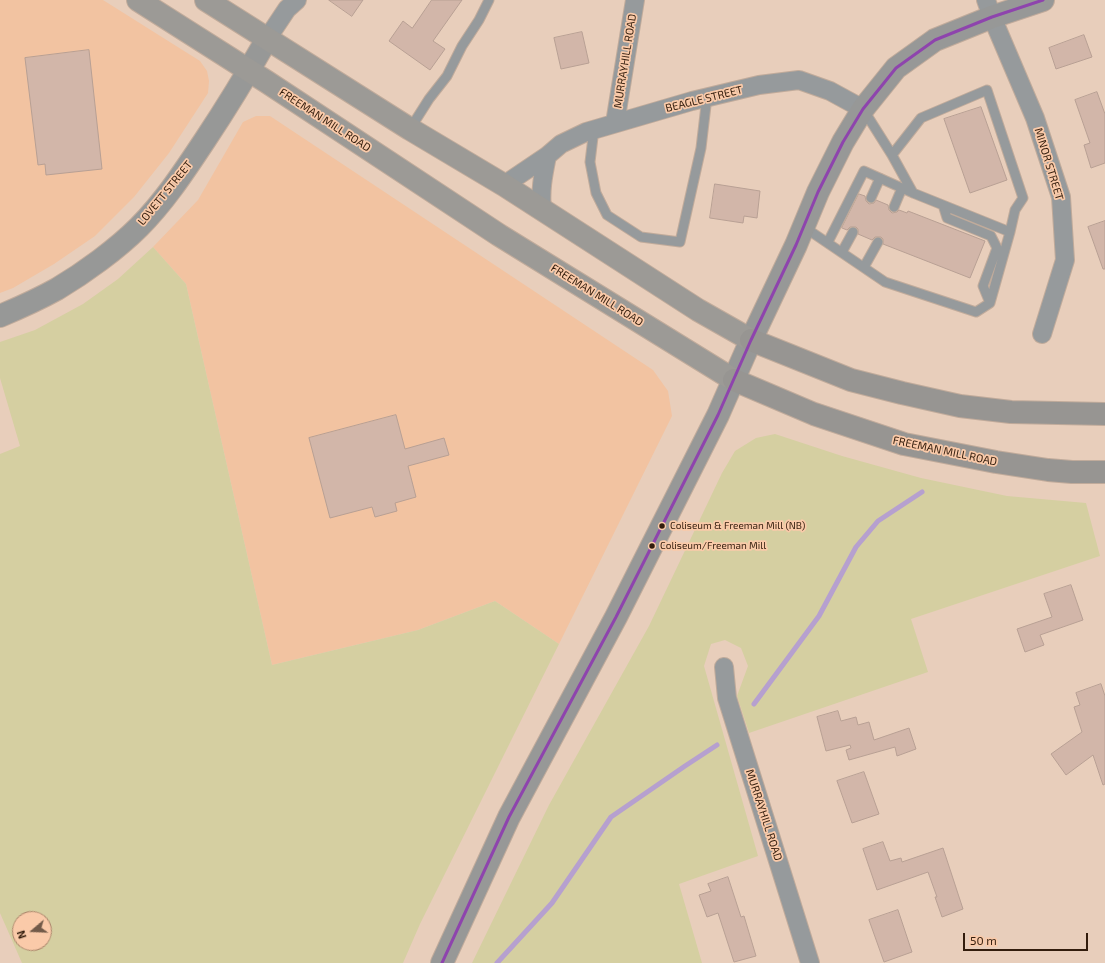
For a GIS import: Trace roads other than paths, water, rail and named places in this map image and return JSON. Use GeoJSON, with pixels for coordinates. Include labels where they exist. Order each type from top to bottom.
{"type":"FeatureCollection","features":[{"type":"Feature","properties":{"kind":"highway"},"geometry":{"type":"LineString","coordinates":[[751,340],[851,380],[960,406],[1011,412],[1105,414]]}},
{"type":"Feature","properties":{"kind":"highway","name":"FREEMAN MILL ROAD"},"geometry":{"type":"LineString","coordinates":[[734,380],[814,414],[904,444],[996,462],[1048,470],[1105,472]]}},
{"type":"Feature","properties":{"kind":"main road","name":"FREEMAN MILL ROAD"},"geometry":{"type":"LineString","coordinates":[[138,0],[499,234],[734,380]]}},
{"type":"Feature","properties":{"kind":"main road"},"geometry":{"type":"LineString","coordinates":[[206,0],[410,129],[504,185],[698,310],[751,340]]}},
{"type":"Feature","properties":{"kind":"street"},"geometry":{"type":"LineString","coordinates":[[267,39],[287,9],[297,0]]}},
{"type":"Feature","properties":{"kind":"street","name":"MURRAYHILL ROAD"},"geometry":{"type":"LineString","coordinates":[[615,123],[635,0]]}},
{"type":"Feature","properties":{"kind":"street"},"geometry":{"type":"LineString","coordinates":[[442,963],[509,817],[616,617],[718,415],[842,142],[864,109],[896,68],[935,40],[989,8],[1043,0]]}},
{"type":"Feature","properties":{"kind":"street","name":"MINOR STREET"},"geometry":{"type":"LineString","coordinates":[[989,8],[1035,118],[1061,196],[1065,260],[1042,334]]}},
{"type":"Feature","properties":{"kind":"street","name":"LOVETT STREET"},"geometry":{"type":"LineString","coordinates":[[0,316],[35,301],[58,288],[103,258],[139,227],[184,172],[236,93],[267,39]]}},
{"type":"Feature","properties":{"kind":"street","name":"BEAGLE STREET"},"geometry":{"type":"LineString","coordinates":[[504,185],[547,156],[561,144],[586,132],[707,97],[759,85],[800,80],[830,91],[864,109]]}},
{"type":"Feature","properties":{"kind":"street"},"geometry":{"type":"LineString","coordinates":[[542,210],[541,191],[547,156]]}},
{"type":"Feature","properties":{"kind":"street","name":"MURRAYHILL ROAD"},"geometry":{"type":"LineString","coordinates":[[724,667],[727,698],[810,963]]}},
{"type":"Feature","properties":{"kind":"lane"},"geometry":{"type":"LineString","coordinates":[[410,129],[429,99],[447,76],[462,46],[479,20],[489,0]]}},
{"type":"Feature","properties":{"kind":"lane"},"geometry":{"type":"LineString","coordinates":[[804,226],[885,282],[976,312],[990,303],[1015,210],[1023,198],[986,90],[921,118],[892,155]]}},
{"type":"Feature","properties":{"kind":"lane"},"geometry":{"type":"LineString","coordinates":[[594,129],[590,162],[596,193],[607,215],[641,237],[680,242],[701,148],[707,97]]}},
{"type":"Feature","properties":{"kind":"lane"},"geometry":{"type":"LineString","coordinates":[[864,109],[913,193]]}},
{"type":"Feature","properties":{"kind":"lane"},"geometry":{"type":"LineString","coordinates":[[828,242],[864,171],[913,193],[1010,232]]}},
{"type":"Feature","properties":{"kind":"lane"},"geometry":{"type":"LineString","coordinates":[[871,198],[880,178]]}},
{"type":"Feature","properties":{"kind":"lane"},"geometry":{"type":"LineString","coordinates":[[894,207],[902,188]]}},
{"type":"Feature","properties":{"kind":"lane"},"geometry":{"type":"LineString","coordinates":[[944,205],[947,218],[991,236],[997,248],[983,286],[990,303]]}},
{"type":"Feature","properties":{"kind":"lane"},"geometry":{"type":"LineString","coordinates":[[842,252],[853,232]]}},
{"type":"Feature","properties":{"kind":"lane"},"geometry":{"type":"LineString","coordinates":[[864,268],[878,242]]}},
{"type":"Feature","properties":{"kind":"waterway"},"geometry":{"type":"LineString","coordinates":[[754,704],[819,616],[856,547],[878,521],[922,492]]}},
{"type":"Feature","properties":{"kind":"waterway"},"geometry":{"type":"LineString","coordinates":[[497,963],[552,903],[611,817],[717,745]]}},
{"type":"Feature","properties":{"kind":"place","name":"Coliseum & Freeman Mill (NB)"},"geometry":{"type":"Point","coordinates":[662,526]}},
{"type":"Feature","properties":{"kind":"place","name":"Coliseum/Freeman Mill"},"geometry":{"type":"Point","coordinates":[652,546]}}]}
